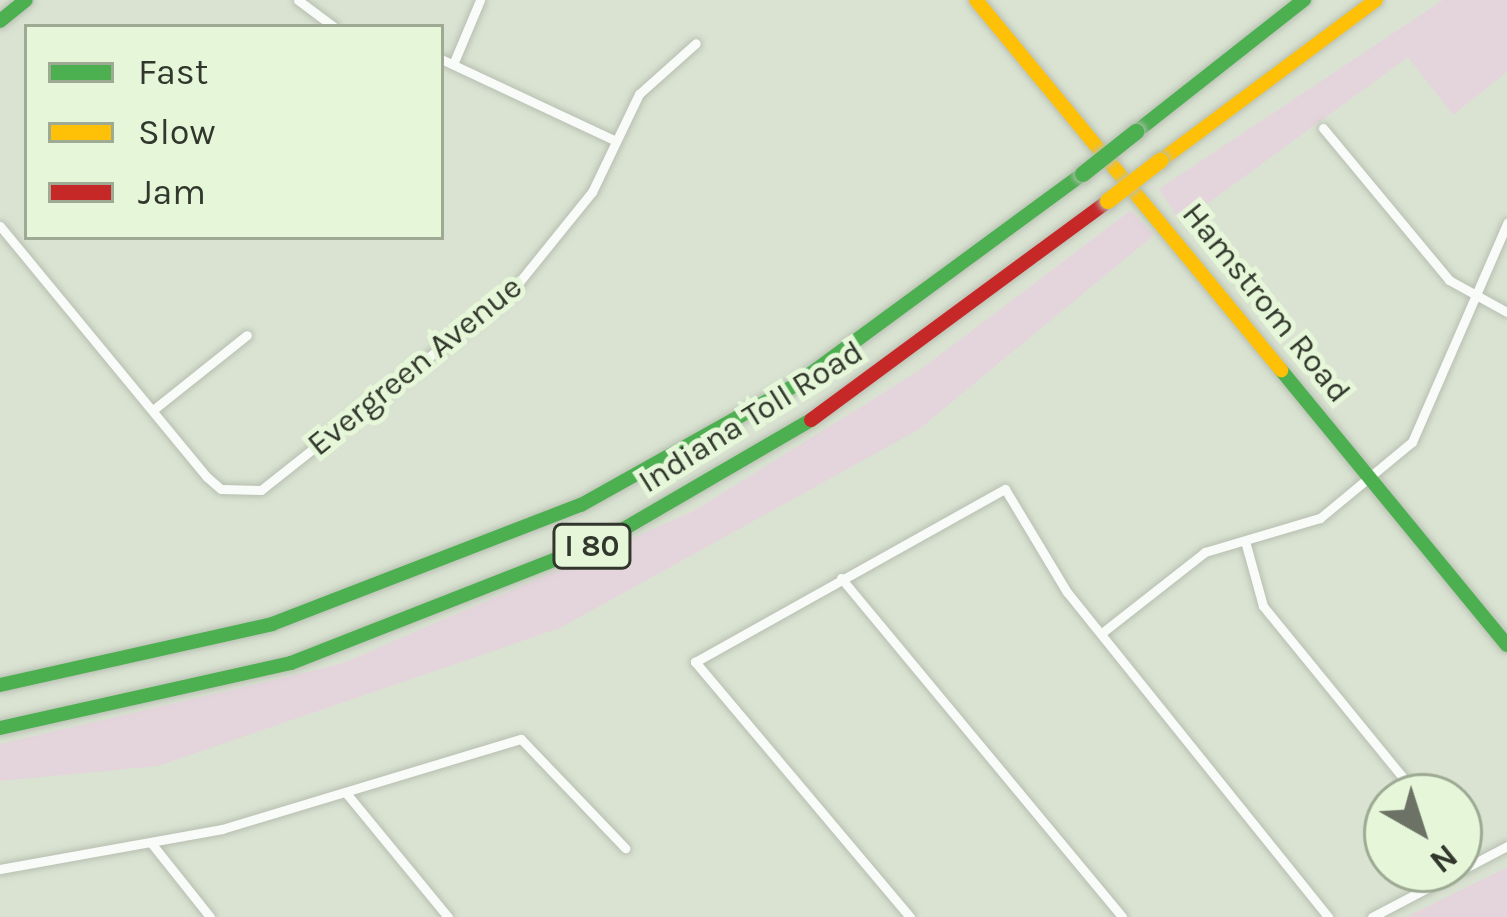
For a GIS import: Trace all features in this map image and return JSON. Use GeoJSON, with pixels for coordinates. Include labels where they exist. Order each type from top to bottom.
{"type":"FeatureCollection","features":[{"type":"Feature","properties":{"kind":"main road"},"geometry":{"type":"LineString","coordinates":[[0,21],[26,0]]}},
{"type":"Feature","properties":{"kind":"main road","name":"Hamstrom Road"},"geometry":{"type":"LineString","coordinates":[[976,0],[1507,645]]}},
{"type":"Feature","properties":{"kind":"main road","name":"Indiana Toll Road"},"geometry":{"type":"LineString","coordinates":[[0,685],[272,624],[581,505],[794,386],[1083,174],[1304,0]]}},
{"type":"Feature","properties":{"kind":"main road","name":"Indiana Toll Road"},"geometry":{"type":"LineString","coordinates":[[0,728],[291,663],[602,541],[814,419],[1376,0]]}},
{"type":"Feature","properties":{"kind":"street"},"geometry":{"type":"LineString","coordinates":[[298,0],[330,24]]}},
{"type":"Feature","properties":{"kind":"street"},"geometry":{"type":"LineString","coordinates":[[454,62],[480,0]]}},
{"type":"Feature","properties":{"kind":"street","name":"Evergreen Avenue"},"geometry":{"type":"LineString","coordinates":[[153,410],[207,477],[241,494],[261,490],[512,291],[592,192],[614,140],[650,82],[696,44]]}},
{"type":"Feature","properties":{"kind":"street"},"geometry":{"type":"LineString","coordinates":[[444,60],[614,140]]}},
{"type":"Feature","properties":{"kind":"street"},"geometry":{"type":"LineString","coordinates":[[1323,128],[1449,280],[1507,312]]}},
{"type":"Feature","properties":{"kind":"street"},"geometry":{"type":"LineString","coordinates":[[1102,632],[1189,562],[1245,541],[1306,526],[1369,478],[1434,408],[1507,223]]}},
{"type":"Feature","properties":{"kind":"street"},"geometry":{"type":"LineString","coordinates":[[0,226],[153,410],[247,335]]}},
{"type":"Feature","properties":{"kind":"street"},"geometry":{"type":"LineString","coordinates":[[910,917],[695,662],[1005,490],[1102,632],[1328,917]]}},
{"type":"Feature","properties":{"kind":"street"},"geometry":{"type":"LineString","coordinates":[[1245,541],[1263,606],[1399,773]]}},
{"type":"Feature","properties":{"kind":"street"},"geometry":{"type":"LineString","coordinates":[[841,578],[1122,917]]}},
{"type":"Feature","properties":{"kind":"street"},"geometry":{"type":"LineString","coordinates":[[0,869],[152,844],[347,794],[521,739],[625,848]]}},
{"type":"Feature","properties":{"kind":"street"},"geometry":{"type":"LineString","coordinates":[[347,794],[448,917]]}},
{"type":"Feature","properties":{"kind":"street"},"geometry":{"type":"LineString","coordinates":[[152,844],[203,915]]}},
{"type":"Feature","properties":{"kind":"street"},"geometry":{"type":"LineString","coordinates":[[1372,917],[1418,893]]}},
{"type":"Feature","properties":{"kind":"shaded area"},"geometry":{"type":"Polygon","coordinates":[[[1443,0],[1507,0],[1507,72],[1453,115],[1408,57],[1181,223],[1159,189],[1443,0]]]}},
{"type":"Feature","properties":{"kind":"shaded area"},"geometry":{"type":"Polygon","coordinates":[[[1131,210],[1154,235],[918,430],[560,628],[158,766],[0,781],[0,744],[341,664],[692,512],[920,370],[1131,210]]]}},
{"type":"Feature","properties":{"kind":"shaded area"},"geometry":{"type":"Polygon","coordinates":[[[1507,867],[1507,917],[1406,917],[1454,893],[1483,893],[1483,879],[1507,867]]]}},
{"type":"Feature","properties":{"kind":"traffic: fast"},"geometry":{"type":"LineString","coordinates":[[0,21],[26,0]]}},
{"type":"Feature","properties":{"kind":"traffic: fast"},"geometry":{"type":"LineString","coordinates":[[1136,132],[1304,0]]}},
{"type":"Feature","properties":{"kind":"traffic: fast"},"geometry":{"type":"LineString","coordinates":[[1083,174],[1136,132]]}},
{"type":"Feature","properties":{"kind":"traffic: fast"},"geometry":{"type":"LineString","coordinates":[[0,685],[272,624],[581,505],[794,386],[1083,174]]}},
{"type":"Feature","properties":{"kind":"traffic: fast"},"geometry":{"type":"LineString","coordinates":[[1281,370],[1507,645]]}},
{"type":"Feature","properties":{"kind":"traffic: fast"},"geometry":{"type":"LineString","coordinates":[[0,728],[291,663],[603,541],[811,420]]}},
{"type":"Feature","properties":{"kind":"traffic: slow"},"geometry":{"type":"LineString","coordinates":[[976,0],[1281,370]]}},
{"type":"Feature","properties":{"kind":"traffic: slow"},"geometry":{"type":"LineString","coordinates":[[1160,161],[1376,0]]}},
{"type":"Feature","properties":{"kind":"traffic: slow"},"geometry":{"type":"LineString","coordinates":[[1108,201],[1160,161]]}},
{"type":"Feature","properties":{"kind":"traffic: jam"},"geometry":{"type":"LineString","coordinates":[[811,420],[1108,201]]}}]}
